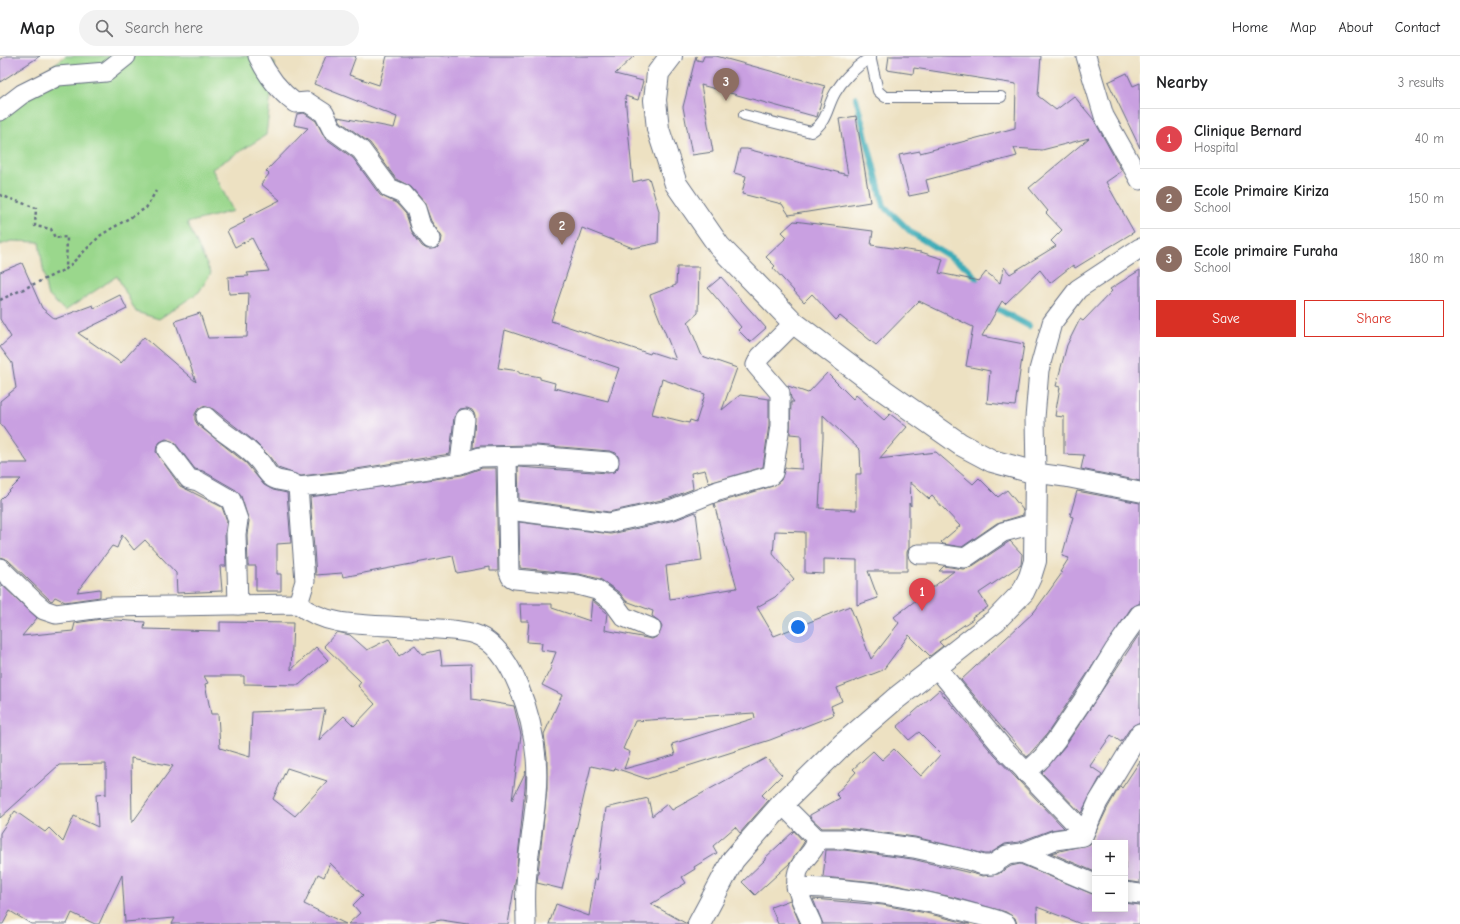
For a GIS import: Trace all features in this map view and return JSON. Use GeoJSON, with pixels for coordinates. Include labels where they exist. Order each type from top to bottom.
{"type":"FeatureCollection","features":[{"type":"Feature","properties":{"kind":"street"},"geometry":{"type":"LineString","coordinates":[[0,111],[22,94],[58,76],[106,72],[126,56]]}},
{"type":"Feature","properties":{"kind":"street"},"geometry":{"type":"LineString","coordinates":[[258,56],[272,81],[282,93],[295,103],[307,102],[324,113],[332,129],[361,150],[389,188],[403,194],[416,209],[421,226],[431,239]]}},
{"type":"Feature","properties":{"kind":"street"},"geometry":{"type":"LineString","coordinates":[[671,56],[658,73],[655,100],[658,129],[676,184],[718,246],[794,323],[876,385],[960,444],[992,460],[1036,473],[1065,477],[1140,492]]}},
{"type":"Feature","properties":{"kind":"street"},"geometry":{"type":"LineString","coordinates":[[1086,56],[1104,116],[1140,180]]}},
{"type":"Feature","properties":{"kind":"street"},"geometry":{"type":"LineString","coordinates":[[699,924],[732,860],[782,804],[843,744],[936,667],[996,620],[1023,592],[1035,561],[1035,418],[1039,370],[1052,322],[1078,289],[1140,248]]}},
{"type":"Feature","properties":{"kind":"street"},"geometry":{"type":"LineString","coordinates":[[508,510],[609,523],[673,509],[718,491],[770,476],[773,473],[780,426],[780,393],[756,365],[760,356],[794,323]]}},
{"type":"Feature","properties":{"kind":"street"},"geometry":{"type":"LineString","coordinates":[[206,417],[216,427],[258,460],[269,475],[274,479],[292,481],[298,487],[306,581],[298,604]]}},
{"type":"Feature","properties":{"kind":"street"},"geometry":{"type":"LineString","coordinates":[[460,464],[465,419]]}},
{"type":"Feature","properties":{"kind":"street"},"geometry":{"type":"LineString","coordinates":[[168,450],[189,479],[198,481],[230,500],[238,520],[236,534],[238,605]]}},
{"type":"Feature","properties":{"kind":"street"},"geometry":{"type":"LineString","coordinates":[[298,487],[345,482],[460,464],[480,456],[508,456],[608,462]]}},
{"type":"Feature","properties":{"kind":"street"},"geometry":{"type":"LineString","coordinates":[[508,456],[508,510],[511,577],[515,579],[578,585],[597,590],[613,602],[624,618],[651,628]]}},
{"type":"Feature","properties":{"kind":"street"},"geometry":{"type":"LineString","coordinates":[[918,554],[937,554],[965,558],[1003,532],[1036,523]]}},
{"type":"Feature","properties":{"kind":"street"},"geometry":{"type":"LineString","coordinates":[[0,568],[36,604],[44,610],[56,614],[109,607],[298,604],[308,612],[331,620],[452,630],[475,635],[496,649],[510,667],[524,702],[536,759],[534,809],[526,885],[526,924]]}},
{"type":"Feature","properties":{"kind":"street"},"geometry":{"type":"LineString","coordinates":[[1026,773],[1042,758],[1056,740],[1094,684],[1115,649],[1140,614]]}},
{"type":"Feature","properties":{"kind":"street"},"geometry":{"type":"LineString","coordinates":[[936,667],[1003,748],[1074,822],[1083,836]]}},
{"type":"Feature","properties":{"kind":"street"},"geometry":{"type":"LineString","coordinates":[[1083,836],[1098,802],[1140,732]]}},
{"type":"Feature","properties":{"kind":"street"},"geometry":{"type":"LineString","coordinates":[[782,804],[817,839],[845,839],[914,848],[968,860],[983,865],[992,865],[1007,855],[1022,853],[1054,840],[1083,836]]}},
{"type":"Feature","properties":{"kind":"street"},"geometry":{"type":"LineString","coordinates":[[812,924],[796,888],[800,866],[811,854],[816,846],[817,839]]}},
{"type":"Feature","properties":{"kind":"street"},"geometry":{"type":"LineString","coordinates":[[1022,853],[1092,883]]}},
{"type":"Feature","properties":{"kind":"street"},"geometry":{"type":"LineString","coordinates":[[796,888],[821,888],[932,903],[1006,924]]}},
{"type":"Feature","properties":{"kind":"street"},"geometry":{"type":"LineString","coordinates":[[1128,892],[1140,894]]}},
{"type":"Feature","properties":{"kind":"lane"},"geometry":{"type":"LineString","coordinates":[[744,115],[810,132],[821,126],[835,93],[851,72],[870,56],[878,91],[885,97],[1001,96]]}},
{"type":"Feature","properties":{"kind":"path"},"geometry":{"type":"LineString","coordinates":[[0,300],[66,270],[101,235],[146,208],[156,191]]}},
{"type":"Feature","properties":{"kind":"path"},"geometry":{"type":"LineString","coordinates":[[0,194],[36,208],[35,226],[52,229],[55,238],[67,237],[66,270]]}},
{"type":"Feature","properties":{"kind":"green space"},"geometry":{"type":"Polygon","coordinates":[[[66,56],[262,56],[275,63],[266,135],[212,169],[233,211],[187,223],[211,273],[199,292],[159,319],[136,312],[117,276],[65,311],[47,294],[39,242],[11,241],[0,245],[0,102],[66,56]]]}},
{"type":"Feature","properties":{"kind":"building"},"geometry":{"type":"Polygon","coordinates":[[[6,56],[40,56],[0,82],[0,60],[6,56]]]}},
{"type":"Feature","properties":{"kind":"building"},"geometry":{"type":"Polygon","coordinates":[[[326,56],[356,56],[349,75],[379,85],[387,56],[634,56],[615,74],[643,81],[638,100],[625,96],[633,182],[649,178],[659,211],[658,243],[633,248],[582,228],[551,321],[650,354],[651,352],[676,360],[650,295],[676,285],[677,267],[699,267],[698,313],[688,322],[702,356],[737,368],[722,410],[740,395],[769,399],[769,425],[763,467],[709,483],[705,470],[691,473],[693,489],[670,498],[609,512],[519,500],[518,467],[608,473],[614,472],[618,468],[619,458],[616,453],[610,451],[536,445],[480,446],[473,448],[475,415],[472,410],[467,408],[460,409],[454,417],[450,454],[344,471],[301,476],[278,468],[269,456],[254,441],[213,409],[203,406],[198,409],[195,414],[195,420],[198,425],[246,463],[264,485],[273,490],[287,493],[291,543],[277,544],[277,574],[281,574],[281,591],[256,591],[256,566],[248,566],[247,535],[249,521],[241,496],[236,490],[203,471],[195,469],[175,443],[166,439],[160,442],[157,446],[156,452],[180,486],[222,507],[227,521],[225,534],[226,566],[220,566],[222,591],[177,593],[176,573],[145,540],[134,550],[122,535],[117,548],[112,546],[77,592],[100,589],[100,597],[65,602],[55,597],[52,601],[50,600],[8,560],[0,557],[0,500],[21,479],[0,479],[0,463],[28,463],[0,423],[0,401],[16,388],[12,363],[0,347],[11,337],[0,319],[0,272],[22,263],[42,308],[55,319],[93,305],[94,308],[120,295],[127,309],[78,333],[121,363],[144,337],[196,382],[175,321],[200,313],[208,338],[247,337],[249,293],[229,294],[228,277],[249,276],[247,273],[269,271],[252,238],[235,247],[227,231],[245,222],[243,219],[280,200],[261,184],[269,174],[266,171],[308,128],[294,125],[297,114],[304,113],[316,121],[325,138],[353,158],[380,195],[396,203],[406,214],[412,232],[422,246],[427,249],[437,248],[441,243],[442,237],[431,221],[424,202],[411,187],[396,179],[370,143],[341,122],[338,117],[394,128],[397,117],[314,84],[326,56]],[[505,330],[498,368],[519,371],[519,373],[540,377],[540,379],[555,383],[554,388],[608,401],[619,368],[505,330]],[[662,379],[652,414],[689,423],[690,420],[696,422],[705,394],[662,379]]]}},
{"type":"Feature","properties":{"kind":"building"},"geometry":{"type":"Polygon","coordinates":[[[696,56],[697,60],[702,61],[704,56],[716,56],[825,86],[817,117],[701,85],[713,152],[692,155],[683,107],[696,56]]]}},
{"type":"Feature","properties":{"kind":"building"},"geometry":{"type":"Polygon","coordinates":[[[889,56],[1041,56],[1038,96],[1056,110],[1074,96],[1094,120],[1122,171],[1106,182],[1134,232],[1075,268],[1073,265],[1050,283],[1040,270],[1005,304],[1002,301],[982,336],[1024,344],[1015,406],[987,403],[990,371],[966,366],[973,327],[919,301],[876,345],[840,316],[836,320],[812,294],[804,302],[773,268],[775,266],[766,257],[787,237],[782,232],[794,221],[873,231],[871,245],[921,252],[943,259],[939,273],[979,281],[986,272],[1000,283],[1004,267],[1010,274],[1056,246],[1051,241],[1062,230],[1046,213],[1048,211],[1029,188],[1089,138],[1042,150],[1014,148],[1017,156],[926,180],[929,192],[909,196],[899,155],[920,151],[920,153],[1015,128],[1016,84],[914,68],[913,74],[887,70],[889,56]]]}},
{"type":"Feature","properties":{"kind":"building"},"geometry":{"type":"Polygon","coordinates":[[[1127,73],[1133,86],[1140,83],[1140,148],[1108,82],[1127,73]]]}},
{"type":"Feature","properties":{"kind":"building"},"geometry":{"type":"Polygon","coordinates":[[[856,116],[870,202],[789,215],[782,204],[742,194],[746,176],[734,173],[740,149],[747,149],[848,175],[839,119],[856,116]]]}},
{"type":"Feature","properties":{"kind":"building"},"geometry":{"type":"Polygon","coordinates":[[[1140,270],[1140,481],[1081,469],[1084,455],[1064,454],[1064,417],[1055,416],[1060,387],[1056,386],[1067,345],[1080,319],[1083,321],[1112,291],[1110,289],[1140,270]]]}},
{"type":"Feature","properties":{"kind":"building"},"geometry":{"type":"Polygon","coordinates":[[[721,277],[766,328],[750,342],[738,330],[741,327],[708,288],[721,277]]]}},
{"type":"Feature","properties":{"kind":"building"},"geometry":{"type":"Polygon","coordinates":[[[827,373],[853,399],[856,395],[884,420],[890,414],[907,427],[879,459],[936,452],[973,484],[979,478],[998,497],[1007,490],[1023,510],[1023,515],[997,523],[962,547],[943,544],[941,542],[960,526],[932,496],[929,499],[910,482],[911,506],[909,503],[909,548],[907,552],[907,571],[868,571],[878,598],[857,605],[857,560],[824,559],[824,574],[805,573],[805,532],[775,531],[773,554],[794,579],[775,597],[757,607],[774,636],[850,606],[871,659],[899,623],[894,617],[954,571],[939,571],[944,566],[963,569],[971,567],[1010,541],[1022,554],[1021,565],[979,593],[988,607],[939,642],[943,646],[930,656],[909,635],[883,670],[837,688],[842,701],[831,706],[834,715],[770,740],[647,779],[615,768],[614,771],[591,766],[562,889],[537,883],[547,789],[547,757],[544,734],[562,695],[542,685],[552,666],[551,665],[556,652],[541,650],[542,643],[527,642],[529,621],[521,621],[520,604],[552,604],[552,608],[590,621],[592,600],[607,613],[605,630],[652,639],[658,636],[662,627],[659,621],[652,616],[653,611],[626,601],[620,593],[600,579],[579,574],[520,568],[519,522],[611,534],[675,520],[696,512],[702,561],[666,566],[670,599],[737,588],[714,504],[773,486],[781,480],[785,468],[802,469],[801,435],[790,434],[791,402],[794,402],[791,398],[788,386],[808,393],[827,373]],[[823,415],[819,508],[856,510],[856,474],[861,474],[860,450],[823,415]],[[754,713],[635,721],[623,749],[630,752],[624,769],[675,755],[672,744],[755,718],[754,713]]]}},
{"type":"Feature","properties":{"kind":"building"},"geometry":{"type":"Polygon","coordinates":[[[482,468],[496,468],[498,571],[490,571],[490,567],[457,573],[453,556],[343,577],[342,573],[316,575],[310,497],[462,475],[482,468]]]}},
{"type":"Feature","properties":{"kind":"building"},"geometry":{"type":"Polygon","coordinates":[[[1077,491],[1140,503],[1140,603],[1131,608],[1047,734],[1027,757],[961,680],[1034,612],[1062,573],[1060,572],[1069,558],[1062,556],[1073,517],[1070,516],[1077,491]]]}},
{"type":"Feature","properties":{"kind":"building"},"geometry":{"type":"Polygon","coordinates":[[[0,583],[37,618],[22,636],[73,631],[75,623],[101,619],[145,622],[144,629],[220,631],[220,622],[293,623],[291,670],[316,647],[328,660],[299,685],[244,684],[244,676],[204,676],[208,683],[205,684],[211,714],[218,714],[220,748],[250,757],[252,712],[325,709],[319,740],[344,716],[354,726],[375,704],[358,686],[361,682],[324,646],[337,632],[350,635],[367,650],[389,639],[399,656],[415,645],[422,654],[440,650],[442,665],[471,664],[472,699],[514,706],[521,735],[512,800],[526,771],[516,877],[508,924],[467,924],[441,920],[420,924],[348,924],[360,913],[353,905],[363,895],[330,863],[324,877],[318,874],[304,904],[346,924],[172,924],[175,918],[125,922],[122,875],[99,924],[95,924],[72,913],[67,924],[31,924],[10,911],[3,924],[0,924],[0,833],[15,811],[45,832],[49,828],[63,842],[74,816],[98,827],[96,795],[106,794],[106,764],[59,765],[0,818],[0,583]],[[131,758],[132,823],[173,766],[131,758]],[[287,768],[273,799],[295,816],[327,781],[287,768]]]}},
{"type":"Feature","properties":{"kind":"building"},"geometry":{"type":"Polygon","coordinates":[[[1140,633],[1140,722],[1131,727],[1121,742],[1111,735],[1090,766],[1102,774],[1081,813],[1042,773],[1065,746],[1140,633]]]}},
{"type":"Feature","properties":{"kind":"building"},"geometry":{"type":"Polygon","coordinates":[[[939,690],[995,756],[1064,828],[1051,830],[1019,842],[1005,844],[989,854],[985,854],[915,837],[846,828],[822,828],[810,817],[810,815],[840,798],[836,794],[856,772],[853,769],[873,751],[882,760],[894,749],[921,776],[941,754],[919,732],[909,740],[897,727],[939,690]]]}},
{"type":"Feature","properties":{"kind":"building"},"geometry":{"type":"Polygon","coordinates":[[[766,758],[782,775],[762,795],[768,801],[740,833],[735,827],[713,846],[717,853],[694,867],[695,869],[682,877],[686,883],[651,904],[687,924],[549,924],[556,904],[589,916],[595,879],[597,880],[606,808],[648,798],[652,816],[667,804],[672,810],[766,758]]]}},
{"type":"Feature","properties":{"kind":"building"},"geometry":{"type":"Polygon","coordinates":[[[1140,761],[1140,883],[1128,881],[1128,840],[1092,840],[1092,871],[1051,853],[1090,844],[1108,807],[1120,786],[1122,788],[1140,761]]]}},
{"type":"Feature","properties":{"kind":"building"},"geometry":{"type":"Polygon","coordinates":[[[794,831],[804,842],[803,844],[790,863],[755,895],[742,882],[794,831]]]}},
{"type":"Feature","properties":{"kind":"building"},"geometry":{"type":"Polygon","coordinates":[[[826,850],[844,850],[912,859],[983,876],[998,874],[1011,866],[1020,864],[1092,894],[1092,912],[1128,912],[1128,903],[1140,905],[1140,924],[1081,924],[1037,907],[1038,924],[1017,924],[1015,918],[1006,912],[952,897],[886,883],[823,877],[826,850]]]}},
{"type":"Feature","properties":{"kind":"building"},"geometry":{"type":"Polygon","coordinates":[[[813,899],[883,905],[926,913],[970,924],[823,924],[813,899]]]}},
{"type":"Feature","properties":{"kind":"building"},"geometry":{"type":"Polygon","coordinates":[[[790,900],[800,924],[778,924],[771,907],[790,900]]]}},
{"type":"Feature","properties":{"kind":"waterway"},"geometry":{"type":"LineString","coordinates":[[856,98],[884,206],[912,233],[968,268],[983,287]]}},
{"type":"Feature","properties":{"kind":"waterway"},"geometry":{"type":"LineString","coordinates":[[993,303],[998,309],[1029,326]]}},
{"type":"Feature","properties":{"kind":"place","name":"Ecole primaire Furaha"},"geometry":{"type":"Point","coordinates":[726,101]}},
{"type":"Feature","properties":{"kind":"place","name":"Ecole Primaire Kiriza"},"geometry":{"type":"Point","coordinates":[562,245]}},
{"type":"Feature","properties":{"kind":"place","name":"Clinique Bernard"},"geometry":{"type":"Point","coordinates":[922,611]}}]}
